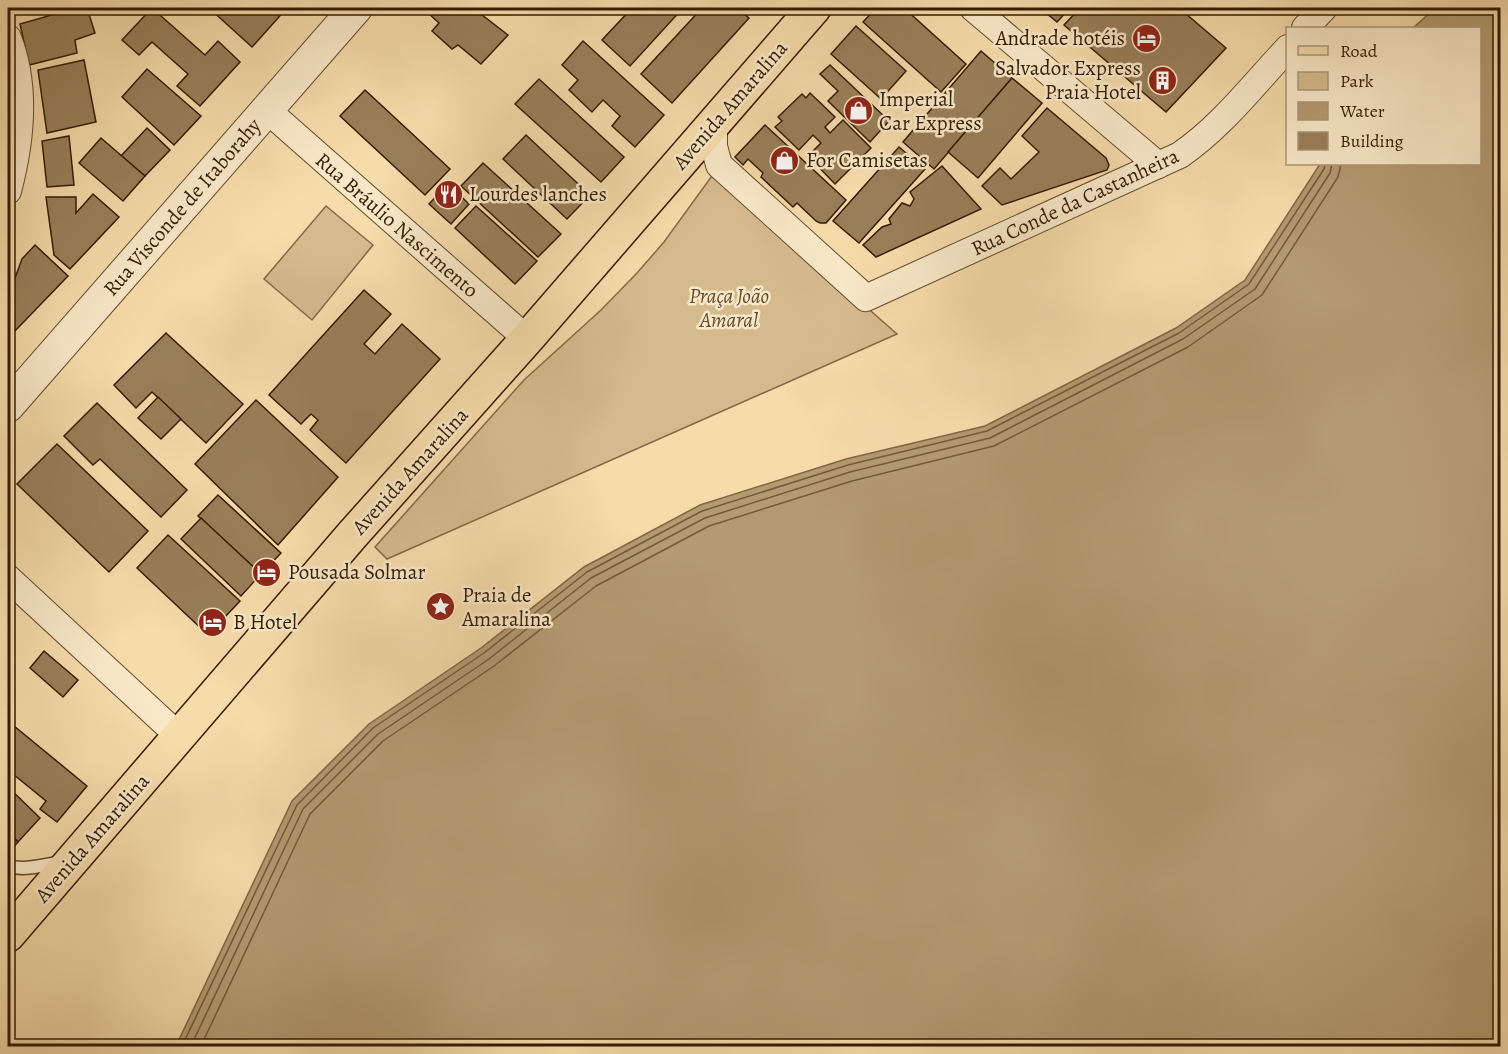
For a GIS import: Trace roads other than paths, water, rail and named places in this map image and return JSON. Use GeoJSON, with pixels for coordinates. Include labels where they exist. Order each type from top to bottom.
{"type":"FeatureCollection","features":[{"type":"Feature","properties":{"kind":"main road","name":"Avenida Amaralina"},"geometry":{"type":"LineString","coordinates":[[8,935],[353,534],[527,339],[814,8]]}},
{"type":"Feature","properties":{"kind":"street","name":"Rua Visconde de Itaborahy"},"geometry":{"type":"LineString","coordinates":[[8,406],[356,8]]}},
{"type":"Feature","properties":{"kind":"street"},"geometry":{"type":"LineString","coordinates":[[974,8],[1158,165]]}},
{"type":"Feature","properties":{"kind":"street"},"geometry":{"type":"LineString","coordinates":[[1306,27],[1324,8]]}},
{"type":"Feature","properties":{"kind":"street"},"geometry":{"type":"LineString","coordinates":[[8,38],[14,53],[20,98],[19,136],[8,191]]}},
{"type":"Feature","properties":{"kind":"street","name":"Rua Conde da Castanheira"},"geometry":{"type":"LineString","coordinates":[[714,122],[714,146],[719,165],[866,298],[1180,155],[1216,126],[1286,49]]}},
{"type":"Feature","properties":{"kind":"street","name":"Rua Bráulio Nascimento"},"geometry":{"type":"LineString","coordinates":[[267,110],[527,339]]}},
{"type":"Feature","properties":{"kind":"street"},"geometry":{"type":"LineString","coordinates":[[8,578],[180,737]]}},
{"type":"Feature","properties":{"kind":"lane"},"geometry":{"type":"LineString","coordinates":[[8,866],[38,867],[74,859]]}},
{"type":"Feature","properties":{"kind":"water"},"geometry":{"type":"Polygon","coordinates":[[[1435,8],[1500,8],[1500,1046],[176,1046],[292,801],[369,724],[481,648],[584,567],[700,505],[846,459],[985,426],[1176,328],[1245,280],[1319,165],[1481,165],[1481,27],[1414,27],[1435,8]]]}},
{"type":"Feature","properties":{"kind":"place","name":"Andrade hotéis"},"geometry":{"type":"Point","coordinates":[1146,38]}},
{"type":"Feature","properties":{"kind":"place","name":"Salvador Express Praia Hotel"},"geometry":{"type":"Point","coordinates":[1162,80]}},
{"type":"Feature","properties":{"kind":"place","name":"Imperial Car Express"},"geometry":{"type":"Point","coordinates":[858,111]}},
{"type":"Feature","properties":{"kind":"place","name":"For Camisetas"},"geometry":{"type":"Point","coordinates":[785,160]}},
{"type":"Feature","properties":{"kind":"place","name":"Lourdes lanches"},"geometry":{"type":"Point","coordinates":[448,194]}},
{"type":"Feature","properties":{"kind":"place","name":"Pousada Solmar"},"geometry":{"type":"Point","coordinates":[267,572]}},
{"type":"Feature","properties":{"kind":"place","name":"Praia de Amaralina"},"geometry":{"type":"Point","coordinates":[441,607]}},
{"type":"Feature","properties":{"kind":"place","name":"B Hotel"},"geometry":{"type":"Point","coordinates":[212,622]}},
{"type":"Feature","properties":{"kind":"park label","name":"Praça João Amaral"},"geometry":{"type":"Point","coordinates":[729,308]}}]}
